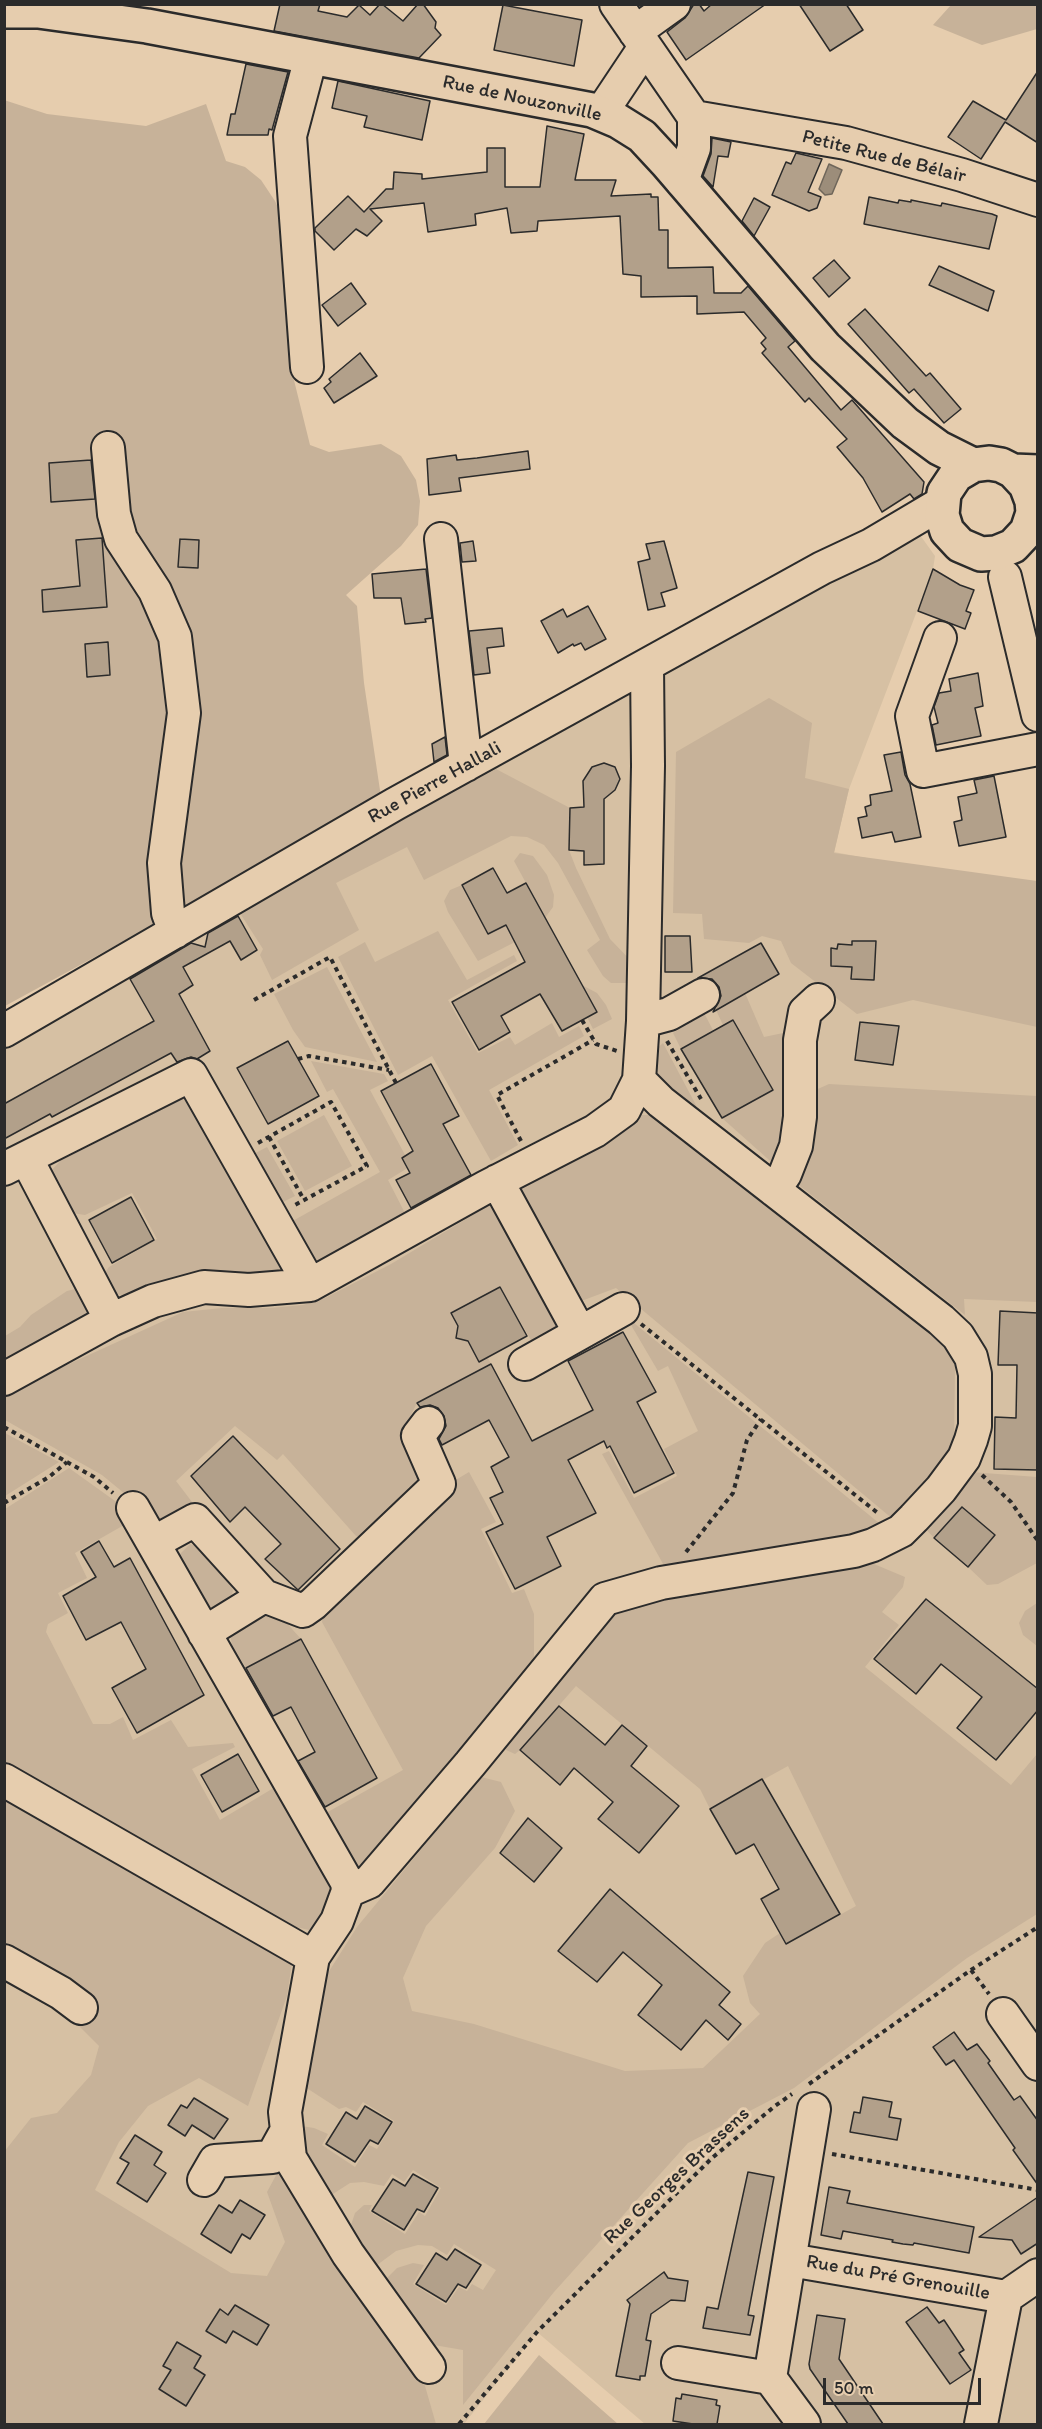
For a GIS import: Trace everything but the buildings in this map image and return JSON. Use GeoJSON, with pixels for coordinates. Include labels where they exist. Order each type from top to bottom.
{"type":"FeatureCollection","features":[{"type":"Feature","properties":{"kind":"main road","name":"Rue de Nouzonville"},"geometry":{"type":"LineString","coordinates":[[4,11],[38,11],[147,27],[592,110],[618,121],[642,136],[825,347],[905,423],[939,448],[973,465],[989,463],[1025,471],[1026,485],[1035,503],[1027,531],[1019,540]]}},
{"type":"Feature","properties":{"kind":"main road"},"geometry":{"type":"LineString","coordinates":[[825,347],[850,382],[927,464],[943,498]]}},
{"type":"Feature","properties":{"kind":"main road"},"geometry":{"type":"LineString","coordinates":[[973,465],[956,475],[943,498],[942,515],[947,531],[967,546],[1005,551],[1019,540]]}},
{"type":"Feature","properties":{"kind":"street"},"geometry":{"type":"LineString","coordinates":[[616,4],[694,117],[694,148],[682,181]]}},
{"type":"Feature","properties":{"kind":"street"},"geometry":{"type":"LineString","coordinates":[[601,113],[640,39],[674,4]]}},
{"type":"Feature","properties":{"kind":"street"},"geometry":{"type":"LineString","coordinates":[[307,368],[290,136],[310,57]]}},
{"type":"Feature","properties":{"kind":"street","name":"Petite Rue de Bélair"},"geometry":{"type":"LineString","coordinates":[[694,117],[846,143],[1038,200]]}},
{"type":"Feature","properties":{"kind":"street"},"geometry":{"type":"LineString","coordinates":[[108,448],[114,514],[121,539],[155,591],[175,637],[184,713],[164,863],[168,913],[175,932]]}},
{"type":"Feature","properties":{"kind":"street","name":"Rue Pierre Hallali"},"geometry":{"type":"LineString","coordinates":[[4,1031],[465,765],[822,568],[871,545],[943,498]]}},
{"type":"Feature","properties":{"kind":"street","name":"Rue Pierre Hallali"},"geometry":{"type":"LineString","coordinates":[[871,545],[920,535],[939,535],[967,546]]}},
{"type":"Feature","properties":{"kind":"street"},"geometry":{"type":"LineString","coordinates":[[441,539],[465,765]]}},
{"type":"Feature","properties":{"kind":"street"},"geometry":{"type":"LineString","coordinates":[[1005,577],[1012,564],[1019,540]]}},
{"type":"Feature","properties":{"kind":"street"},"geometry":{"type":"LineString","coordinates":[[967,546],[1005,577],[1034,681],[1038,716]]}},
{"type":"Feature","properties":{"kind":"street"},"geometry":{"type":"LineString","coordinates":[[940,638],[912,716],[923,771],[1038,749]]}},
{"type":"Feature","properties":{"kind":"street"},"geometry":{"type":"LineString","coordinates":[[4,1379],[111,1320],[153,1301],[204,1287],[249,1290],[310,1285],[497,1181],[595,1131],[624,1110],[639,1080],[642,1035],[648,766],[647,665]]}},
{"type":"Feature","properties":{"kind":"street"},"geometry":{"type":"LineString","coordinates":[[642,1035],[669,1014],[703,995]]}},
{"type":"Feature","properties":{"kind":"street"},"geometry":{"type":"LineString","coordinates":[[774,1190],[785,1174],[796,1146],[800,1117],[800,1040],[805,1012],[818,1000]]}},
{"type":"Feature","properties":{"kind":"street"},"geometry":{"type":"LineString","coordinates":[[111,1320],[15,1163],[191,1075],[310,1285]]}},
{"type":"Feature","properties":{"kind":"street"},"geometry":{"type":"LineString","coordinates":[[348,1891],[369,1882],[470,1764],[605,1599],[661,1583],[854,1551],[873,1545],[901,1531],[941,1489],[964,1458],[975,1426],[975,1374],[971,1357],[958,1336],[661,1102],[639,1080]]}},
{"type":"Feature","properties":{"kind":"street"},"geometry":{"type":"LineString","coordinates":[[497,1181],[580,1333]]}},
{"type":"Feature","properties":{"kind":"street"},"geometry":{"type":"LineString","coordinates":[[525,1364],[623,1309]]}},
{"type":"Feature","properties":{"kind":"street"},"geometry":{"type":"LineString","coordinates":[[153,1543],[195,1521],[264,1596],[303,1611],[439,1484],[418,1436],[428,1423]]}},
{"type":"Feature","properties":{"kind":"street"},"geometry":{"type":"LineString","coordinates":[[133,1508],[347,1882],[348,1891],[337,1921],[313,1957],[285,2112],[290,2158],[348,2254],[429,2367]]}},
{"type":"Feature","properties":{"kind":"street"},"geometry":{"type":"LineString","coordinates":[[204,1633],[264,1596]]}},
{"type":"Feature","properties":{"kind":"street"},"geometry":{"type":"LineString","coordinates":[[4,1780],[313,1957]]}},
{"type":"Feature","properties":{"kind":"street"},"geometry":{"type":"LineString","coordinates":[[4,1961],[61,1993],[81,2008]]}},
{"type":"Feature","properties":{"kind":"street"},"geometry":{"type":"LineString","coordinates":[[1003,2014],[1038,2064]]}},
{"type":"Feature","properties":{"kind":"street","name":"Rue du Pré Grenouille"},"geometry":{"type":"LineString","coordinates":[[770,2378],[807,2150],[803,2097]]}},
{"type":"Feature","properties":{"kind":"street"},"geometry":{"type":"LineString","coordinates":[[204,2180],[215,2162],[272,2157],[287,2130]]}},
{"type":"Feature","properties":{"kind":"street","name":"Rue du Pré Grenouille"},"geometry":{"type":"LineString","coordinates":[[790,2260],[1006,2297],[1038,2275]]}},
{"type":"Feature","properties":{"kind":"street","name":"Rue du Pré Grenouille"},"geometry":{"type":"LineString","coordinates":[[981,2424],[1006,2297]]}},
{"type":"Feature","properties":{"kind":"street"},"geometry":{"type":"LineString","coordinates":[[678,2363],[770,2378],[804,2424]]}},
{"type":"Feature","properties":{"kind":"path"},"geometry":{"type":"LineString","coordinates":[[254,1000],[330,957],[396,1083]]}},
{"type":"Feature","properties":{"kind":"path"},"geometry":{"type":"LineString","coordinates":[[582,1020],[596,1044],[615,1052],[642,1035],[665,1037],[717,1128],[709,1139]]}},
{"type":"Feature","properties":{"kind":"path"},"geometry":{"type":"LineString","coordinates":[[532,1163],[497,1095],[593,1040]]}},
{"type":"Feature","properties":{"kind":"path"},"geometry":{"type":"LineString","coordinates":[[298,1059],[309,1056],[389,1070]]}},
{"type":"Feature","properties":{"kind":"path"},"geometry":{"type":"LineString","coordinates":[[237,1155],[331,1102],[367,1166],[272,1218]]}},
{"type":"Feature","properties":{"kind":"path"},"geometry":{"type":"LineString","coordinates":[[269,1137],[304,1200]]}},
{"type":"Feature","properties":{"kind":"path"},"geometry":{"type":"LineString","coordinates":[[623,1309],[901,1531]]}},
{"type":"Feature","properties":{"kind":"path"},"geometry":{"type":"LineString","coordinates":[[661,1583],[732,1492],[747,1440],[761,1419]]}},
{"type":"Feature","properties":{"kind":"path"},"geometry":{"type":"LineString","coordinates":[[4,1427],[94,1478],[133,1508]]}},
{"type":"Feature","properties":{"kind":"path"},"geometry":{"type":"LineString","coordinates":[[964,1458],[1011,1502],[1038,1541]]}},
{"type":"Feature","properties":{"kind":"path"},"geometry":{"type":"LineString","coordinates":[[4,1503],[49,1477],[67,1462]]}},
{"type":"Feature","properties":{"kind":"path","name":"Rue Georges Brassens"},"geometry":{"type":"LineString","coordinates":[[459,2424],[537,2332],[712,2158],[775,2106],[803,2097],[971,1970],[1038,1927]]}},
{"type":"Feature","properties":{"kind":"path"},"geometry":{"type":"LineString","coordinates":[[807,2150],[1038,2190]]}},
{"type":"Feature","properties":{"kind":"shaded area"},"geometry":{"type":"Polygon","coordinates":[[[951,5],[1037,5],[1037,29],[982,45],[933,25],[951,5]]]}},
{"type":"Feature","properties":{"kind":"shaded area"},"geometry":{"type":"Polygon","coordinates":[[[4,100],[47,114],[146,126],[206,104],[226,161],[245,167],[261,180],[283,218],[303,315],[289,336],[289,360],[310,445],[329,452],[381,444],[401,456],[416,480],[420,501],[418,525],[401,546],[346,595],[357,606],[364,683],[381,797],[5,1006],[4,100]]]}},
{"type":"Feature","properties":{"kind":"shaded area"},"geometry":{"type":"Polygon","coordinates":[[[829,164],[842,170],[832,194],[825,195],[819,189],[829,164]]]}},
{"type":"Feature","properties":{"kind":"shaded area"},"geometry":{"type":"Polygon","coordinates":[[[920,535],[935,556],[933,569],[849,789],[834,852],[1037,890],[1037,2424],[645,2424],[537,2332],[464,2424],[5,2424],[4,1026],[871,545],[920,535]]]}},
{"type":"Feature","properties":{"kind":"shaded area"},"geometry":{"type":"Polygon","coordinates":[[[769,698],[812,723],[805,778],[849,789],[834,853],[1037,881],[1037,1027],[913,1000],[857,1014],[791,963],[781,941],[762,936],[749,943],[704,939],[702,914],[673,913],[676,752],[769,698]]]}},
{"type":"Feature","properties":{"kind":"shaded area"},"geometry":{"type":"Polygon","coordinates":[[[496,769],[570,808],[569,850],[610,939],[635,965],[636,983],[611,983],[603,976],[587,950],[600,940],[558,863],[544,845],[527,837],[511,836],[424,880],[407,847],[336,883],[359,930],[272,980],[260,955],[263,949],[238,910],[496,769]]]}},
{"type":"Feature","properties":{"kind":"shaded area"},"geometry":{"type":"Polygon","coordinates":[[[520,853],[533,856],[547,875],[554,895],[553,907],[545,918],[514,861],[520,853]]]}},
{"type":"Feature","properties":{"kind":"shaded area"},"geometry":{"type":"Polygon","coordinates":[[[462,885],[488,934],[506,925],[515,942],[478,961],[448,912],[444,901],[450,890],[462,885]]]}},
{"type":"Feature","properties":{"kind":"shaded area"},"geometry":{"type":"Polygon","coordinates":[[[438,931],[467,980],[514,955],[517,961],[448,1000],[478,1053],[510,1037],[515,1045],[552,1023],[559,1037],[579,1026],[584,1036],[489,1090],[518,1145],[491,1161],[432,1056],[398,1075],[338,957],[365,942],[375,962],[438,931]]]}},
{"type":"Feature","properties":{"kind":"shaded area"},"geometry":{"type":"Polygon","coordinates":[[[327,967],[377,1062],[305,1047],[274,994],[327,967]]]}},
{"type":"Feature","properties":{"kind":"shaded area"},"geometry":{"type":"Polygon","coordinates":[[[582,985],[597,993],[612,1019],[593,1029],[587,1017],[597,1011],[582,985]]]}},
{"type":"Feature","properties":{"kind":"shaded area"},"geometry":{"type":"Polygon","coordinates":[[[745,993],[764,1037],[788,1032],[792,1119],[777,1167],[722,1118],[773,1089],[733,1020],[723,1025],[716,1010],[745,993]]]}},
{"type":"Feature","properties":{"kind":"shaded area"},"geometry":{"type":"Polygon","coordinates":[[[704,1013],[715,1034],[704,1036],[681,1049],[673,1033],[704,1013]]]}},
{"type":"Feature","properties":{"kind":"shaded area"},"geometry":{"type":"Polygon","coordinates":[[[663,1043],[706,1124],[658,1080],[651,1065],[652,1053],[663,1043]]]}},
{"type":"Feature","properties":{"kind":"shaded area"},"geometry":{"type":"Polygon","coordinates":[[[311,1061],[384,1074],[388,1081],[370,1090],[411,1166],[388,1180],[409,1221],[336,1260],[314,1263],[282,1227],[380,1172],[333,1089],[327,1092],[311,1061]]]}},
{"type":"Feature","properties":{"kind":"shaded area"},"geometry":{"type":"Polygon","coordinates":[[[829,1084],[1037,1096],[1037,1302],[964,1299],[965,1315],[791,1179],[811,1092],[829,1084]]]}},
{"type":"Feature","properties":{"kind":"shaded area"},"geometry":{"type":"Polygon","coordinates":[[[181,1093],[192,1093],[288,1264],[280,1280],[119,1295],[105,1287],[104,1274],[109,1267],[157,1239],[132,1193],[85,1215],[72,1213],[53,1184],[52,1170],[61,1160],[181,1093]]]}},
{"type":"Feature","properties":{"kind":"shaded area"},"geometry":{"type":"Polygon","coordinates":[[[324,1115],[352,1166],[305,1191],[277,1141],[324,1115]]]}},
{"type":"Feature","properties":{"kind":"shaded area"},"geometry":{"type":"Polygon","coordinates":[[[629,1115],[656,1115],[911,1315],[944,1346],[955,1366],[954,1446],[894,1520],[616,1288],[576,1303],[511,1187],[629,1115]]]}},
{"type":"Feature","properties":{"kind":"shaded area"},"geometry":{"type":"Polygon","coordinates":[[[267,1147],[295,1196],[275,1206],[248,1157],[267,1147]]]}},
{"type":"Feature","properties":{"kind":"shaded area"},"geometry":{"type":"Polygon","coordinates":[[[498,1200],[561,1324],[546,1338],[532,1342],[500,1287],[452,1313],[458,1326],[456,1338],[468,1341],[475,1354],[484,1350],[491,1364],[417,1403],[405,1427],[432,1476],[368,1540],[356,1536],[283,1454],[277,1460],[235,1426],[176,1481],[192,1502],[154,1523],[130,1498],[102,1475],[5,1420],[5,1396],[47,1374],[183,1312],[303,1305],[325,1298],[391,1264],[498,1200]]]}},
{"type":"Feature","properties":{"kind":"shaded area"},"geometry":{"type":"Polygon","coordinates":[[[84,1287],[91,1312],[68,1330],[5,1364],[5,1336],[67,1291],[84,1287]]]}},
{"type":"Feature","properties":{"kind":"shaded area"},"geometry":{"type":"Polygon","coordinates":[[[634,1323],[885,1528],[882,1532],[667,1571],[602,1454],[609,1451],[634,1498],[677,1476],[664,1449],[698,1431],[668,1366],[658,1371],[631,1325],[634,1323]]]}},
{"type":"Feature","properties":{"kind":"shaded area"},"geometry":{"type":"Polygon","coordinates":[[[5,1433],[59,1462],[5,1496],[5,1433]]]}},
{"type":"Feature","properties":{"kind":"shaded area"},"geometry":{"type":"Polygon","coordinates":[[[69,1468],[122,1506],[131,1521],[75,1553],[87,1578],[58,1593],[68,1613],[48,1624],[46,1632],[93,1724],[110,1724],[123,1717],[133,1740],[171,1720],[188,1747],[233,1743],[235,1747],[192,1769],[220,1820],[277,1786],[336,1892],[329,1913],[309,1930],[283,1924],[5,1769],[5,1509],[69,1468]]]}},
{"type":"Feature","properties":{"kind":"shaded area"},"geometry":{"type":"Polygon","coordinates":[[[469,1472],[496,1522],[481,1529],[512,1593],[524,1589],[534,1614],[534,1664],[363,1870],[354,1864],[337,1841],[326,1813],[403,1770],[322,1622],[324,1607],[444,1487],[469,1472]]]}},
{"type":"Feature","properties":{"kind":"shaded area"},"geometry":{"type":"Polygon","coordinates":[[[971,1472],[1037,1477],[1037,1563],[998,1584],[987,1585],[968,1567],[995,1535],[963,1507],[934,1538],[924,1527],[971,1472]]]}},
{"type":"Feature","properties":{"kind":"shaded area"},"geometry":{"type":"Polygon","coordinates":[[[190,1544],[205,1549],[221,1564],[233,1590],[231,1599],[223,1606],[211,1607],[201,1603],[180,1566],[180,1554],[190,1544]]]}},
{"type":"Feature","properties":{"kind":"shaded area"},"geometry":{"type":"Polygon","coordinates":[[[862,1559],[905,1577],[903,1587],[882,1612],[899,1625],[865,1667],[1011,1785],[1037,1754],[1037,1914],[967,1958],[794,2088],[688,2143],[554,2292],[463,2405],[463,2350],[422,2343],[382,2283],[397,2268],[413,2263],[424,2265],[413,2284],[446,2305],[459,2287],[467,2291],[472,2284],[483,2290],[496,2270],[454,2244],[447,2255],[432,2246],[418,2245],[396,2251],[373,2268],[348,2234],[355,2213],[364,2205],[372,2205],[369,2211],[405,2234],[419,2212],[425,2216],[441,2188],[413,2170],[404,2182],[392,2174],[384,2186],[364,2182],[350,2183],[322,2201],[295,2125],[314,2128],[328,2134],[322,2145],[355,2167],[369,2145],[377,2149],[394,2121],[363,2102],[356,2112],[346,2107],[339,2109],[302,2085],[316,1992],[357,1927],[481,1777],[501,1782],[515,1811],[495,1848],[426,1926],[403,1978],[412,2011],[474,2024],[625,2071],[703,2068],[760,2014],[750,2003],[743,1976],[765,1943],[780,1933],[787,1944],[856,1906],[788,1766],[710,1809],[700,1789],[576,1686],[515,1754],[506,1750],[504,1743],[605,1617],[630,1604],[862,1559]]]}},
{"type":"Feature","properties":{"kind":"shaded area"},"geometry":{"type":"Polygon","coordinates":[[[1037,1603],[1037,1646],[1023,1635],[1019,1623],[1025,1611],[1037,1603]]]}},
{"type":"Feature","properties":{"kind":"shaded area"},"geometry":{"type":"Polygon","coordinates":[[[275,1610],[301,1639],[246,1668],[232,1645],[229,1629],[254,1613],[275,1610]]]}},
{"type":"Feature","properties":{"kind":"shaded area"},"geometry":{"type":"Polygon","coordinates":[[[5,1797],[292,1963],[287,1996],[248,2106],[199,2078],[148,2106],[119,2142],[95,2190],[231,2273],[267,2276],[285,2242],[267,2192],[281,2166],[369,2312],[425,2386],[436,2424],[5,2424],[4,2152],[31,2118],[57,2113],[91,2075],[99,2046],[62,2009],[5,1975],[5,1797]]]}},
{"type":"Feature","properties":{"kind":"shaded area"},"geometry":{"type":"Polygon","coordinates":[[[539,2355],[618,2424],[484,2424],[539,2355]]]}}]}
